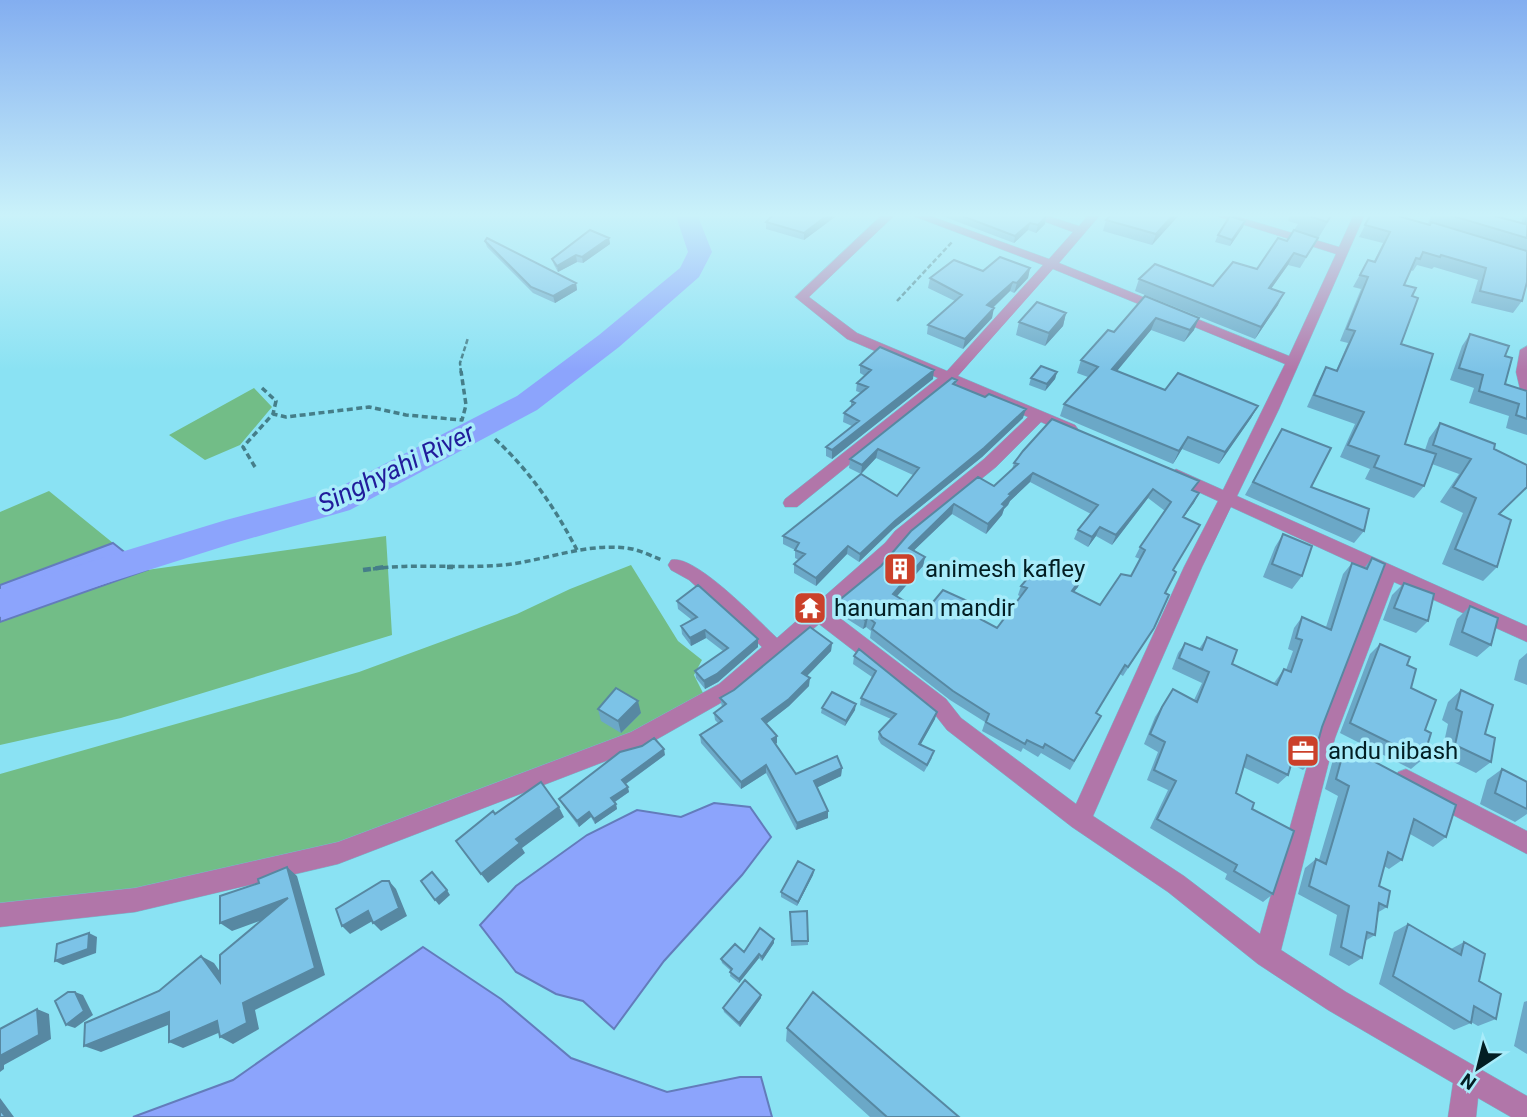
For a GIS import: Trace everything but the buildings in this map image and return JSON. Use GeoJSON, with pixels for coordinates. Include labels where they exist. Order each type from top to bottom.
{"type":"FeatureCollection","features":[{"type":"Feature","properties":{"kind":"street"},"geometry":{"type":"LineString","coordinates":[[833,266],[801,297],[852,336],[1088,437]]}},
{"type":"Feature","properties":{"kind":"street"},"geometry":{"type":"LineString","coordinates":[[791,503],[950,376],[1052,266]]}},
{"type":"Feature","properties":{"kind":"street"},"geometry":{"type":"LineString","coordinates":[[1056,266],[1293,362]]}},
{"type":"Feature","properties":{"kind":"street"},"geometry":{"type":"LineString","coordinates":[[1080,820],[1227,496],[1272,409],[1337,266]]}},
{"type":"Feature","properties":{"kind":"street"},"geometry":{"type":"LineString","coordinates":[[1527,349],[1523,372],[1527,389]]}},
{"type":"Feature","properties":{"kind":"street"},"geometry":{"type":"LineString","coordinates":[[0,915],[135,900],[338,853],[638,739],[726,690],[775,647],[782,645],[891,548],[901,535],[990,463],[1039,415]]}},
{"type":"Feature","properties":{"kind":"street"},"geometry":{"type":"LineString","coordinates":[[1160,468],[1227,496],[1527,634]]}},
{"type":"Feature","properties":{"kind":"street"},"geometry":{"type":"LineString","coordinates":[[677,565],[695,575],[775,647]]}},
{"type":"Feature","properties":{"kind":"street"},"geometry":{"type":"LineString","coordinates":[[1267,955],[1325,738],[1389,572]]}},
{"type":"Feature","properties":{"kind":"street"},"geometry":{"type":"LineString","coordinates":[[819,613],[940,705],[954,724],[1080,820],[1176,884],[1267,955],[1337,1001],[1527,1111]]}},
{"type":"Feature","properties":{"kind":"street"},"geometry":{"type":"LineString","coordinates":[[1325,738],[1349,750]]}},
{"type":"Feature","properties":{"kind":"street"},"geometry":{"type":"LineString","coordinates":[[1385,768],[1527,843]]}},
{"type":"Feature","properties":{"kind":"street"},"geometry":{"type":"LineString","coordinates":[[1462,1117],[1467,1077]]}},
{"type":"Feature","properties":{"kind":"path"},"geometry":{"type":"LineString","coordinates":[[897,301],[930,266]]}},
{"type":"Feature","properties":{"kind":"path"},"geometry":{"type":"LineString","coordinates":[[273,414],[285,417],[369,407],[406,415],[462,420],[466,405],[460,363],[468,338]]}},
{"type":"Feature","properties":{"kind":"path"},"geometry":{"type":"LineString","coordinates":[[255,467],[243,447],[273,414],[276,401],[262,387]]}},
{"type":"Feature","properties":{"kind":"path"},"geometry":{"type":"LineString","coordinates":[[495,439],[515,456],[545,494],[577,550]]}},
{"type":"Feature","properties":{"kind":"path"},"geometry":{"type":"LineString","coordinates":[[363,570],[406,564],[449,567],[504,565],[577,550],[627,548],[677,565]]}},
{"type":"Feature","properties":{"kind":"green space"},"geometry":{"type":"Polygon","coordinates":[[[254,388],[272,407],[240,445],[205,460],[169,435],[254,388]]]}},
{"type":"Feature","properties":{"kind":"green space"},"geometry":{"type":"Polygon","coordinates":[[[49,491],[113,543],[0,585],[0,512],[49,491]]]}},
{"type":"Feature","properties":{"kind":"green space"},"geometry":{"type":"Polygon","coordinates":[[[386,536],[392,635],[121,718],[0,745],[0,622],[147,570],[386,536]]]}},
{"type":"Feature","properties":{"kind":"green space"},"geometry":{"type":"Polygon","coordinates":[[[631,565],[678,641],[702,660],[694,675],[705,697],[638,734],[338,853],[0,914],[0,774],[359,672],[517,614],[631,565]]]}},
{"type":"Feature","properties":{"kind":"water"},"geometry":{"type":"Polygon","coordinates":[[[113,543],[147,570],[0,622],[0,585],[113,543]]]}},
{"type":"Feature","properties":{"kind":"water"},"geometry":{"type":"Polygon","coordinates":[[[714,803],[750,807],[771,837],[742,875],[664,961],[614,1029],[583,1001],[556,994],[516,972],[480,925],[516,886],[587,835],[637,810],[681,817],[714,803]]]}},
{"type":"Feature","properties":{"kind":"water"},"geometry":{"type":"Polygon","coordinates":[[[423,947],[501,999],[571,1058],[667,1092],[740,1077],[761,1077],[772,1117],[133,1117],[233,1080],[423,947]]]}},
{"type":"Feature","properties":{"kind":"waterway","name":"Singhyahi River"},"geometry":{"type":"LineString","coordinates":[[0,603],[226,533],[338,502],[527,403],[609,341],[690,272],[693,266]]}},
{"type":"Feature","properties":{"kind":"place","name":"animesh kafley"},"geometry":{"type":"Point","coordinates":[900,569]}},
{"type":"Feature","properties":{"kind":"place","name":"hanuman mandir"},"geometry":{"type":"Point","coordinates":[810,608]}},
{"type":"Feature","properties":{"kind":"place","name":"andu nibash"},"geometry":{"type":"Point","coordinates":[1303,751]}}]}
